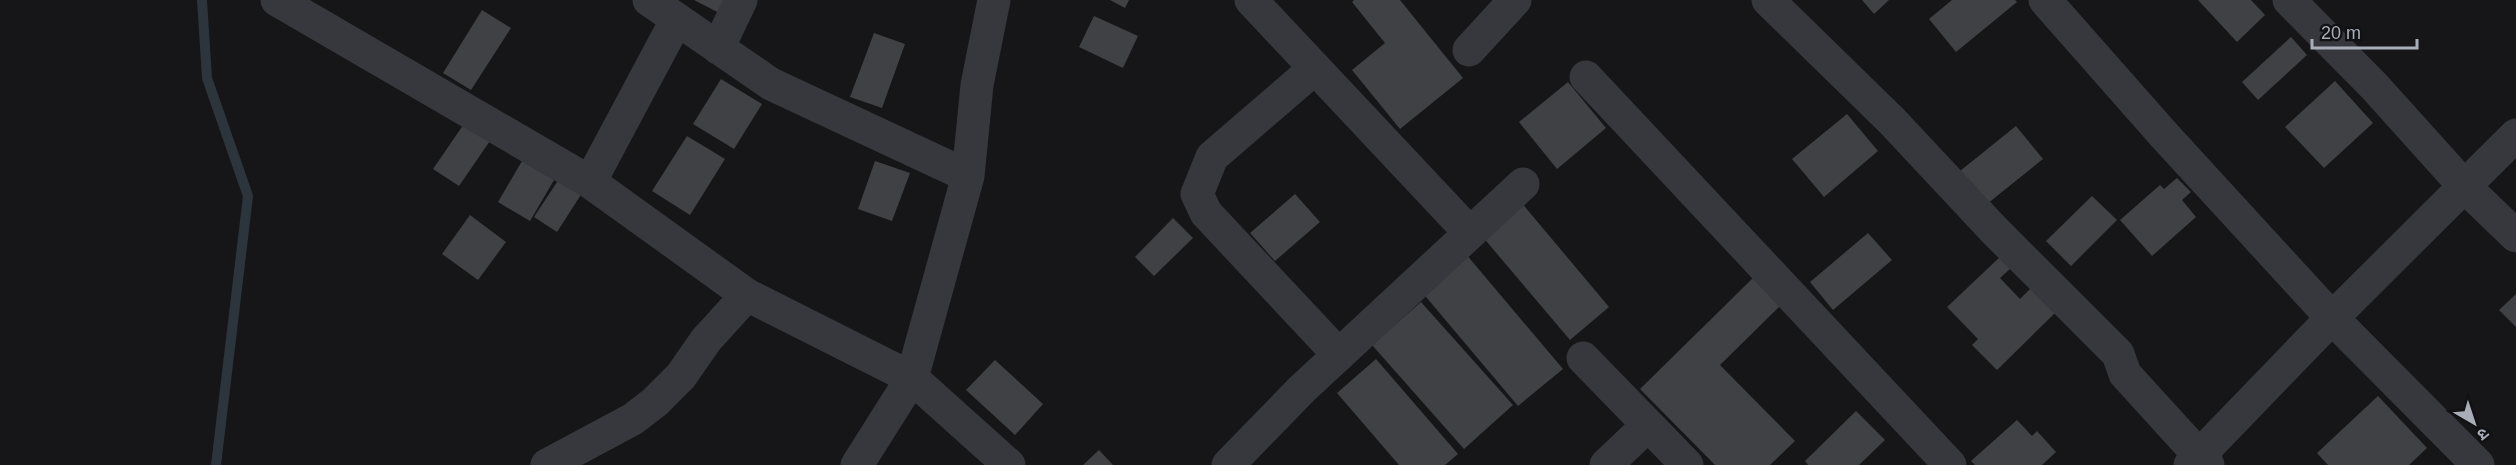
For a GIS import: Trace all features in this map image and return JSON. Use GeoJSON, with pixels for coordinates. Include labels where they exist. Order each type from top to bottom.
{"type":"FeatureCollection","features":[{"type":"Feature","properties":{"kind":"street"},"geometry":{"type":"LineString","coordinates":[[277,0],[590,182],[747,295],[912,378],[1009,465]]}},
{"type":"Feature","properties":{"kind":"street"},"geometry":{"type":"LineString","coordinates":[[649,0],[771,84],[968,176]]}},
{"type":"Feature","properties":{"kind":"street"},"geometry":{"type":"LineString","coordinates":[[718,48],[741,0]]}},
{"type":"Feature","properties":{"kind":"street"},"geometry":{"type":"LineString","coordinates":[[857,465],[912,378],[968,176],[977,85],[994,0]]}},
{"type":"Feature","properties":{"kind":"street"},"geometry":{"type":"LineString","coordinates":[[1251,0],[1470,233]]}},
{"type":"Feature","properties":{"kind":"street"},"geometry":{"type":"LineString","coordinates":[[1469,50],[1515,0]]}},
{"type":"Feature","properties":{"kind":"street"},"geometry":{"type":"LineString","coordinates":[[1768,0],[1892,121],[1994,230],[2118,354],[2125,374],[2199,462],[2332,318],[2516,135]]}},
{"type":"Feature","properties":{"kind":"street"},"geometry":{"type":"LineString","coordinates":[[2045,0],[2163,135],[2332,318],[2478,465]]}},
{"type":"Feature","properties":{"kind":"street"},"geometry":{"type":"LineString","coordinates":[[2289,0],[2374,86],[2465,187],[2516,236]]}},
{"type":"Feature","properties":{"kind":"street"},"geometry":{"type":"LineString","coordinates":[[590,182],[677,19]]}},
{"type":"Feature","properties":{"kind":"street"},"geometry":{"type":"LineString","coordinates":[[1314,69],[1212,157],[1197,194],[1206,213],[1339,355]]}},
{"type":"Feature","properties":{"kind":"street"},"geometry":{"type":"LineString","coordinates":[[1586,77],[1950,465]]}},
{"type":"Feature","properties":{"kind":"street"},"geometry":{"type":"LineString","coordinates":[[1228,465],[1339,355],[1523,184]]}},
{"type":"Feature","properties":{"kind":"street"},"geometry":{"type":"LineString","coordinates":[[547,465],[633,419],[655,402],[681,376],[706,340],[747,295]]}},
{"type":"Feature","properties":{"kind":"street"},"geometry":{"type":"LineString","coordinates":[[1583,358],[1687,465]]}},
{"type":"Feature","properties":{"kind":"street"},"geometry":{"type":"LineString","coordinates":[[1606,465],[1647,426]]}},
{"type":"Feature","properties":{"kind":"building"},"geometry":{"type":"Polygon","coordinates":[[[694,0],[733,0],[725,16],[694,0]]]}},
{"type":"Feature","properties":{"kind":"building"},"geometry":{"type":"Polygon","coordinates":[[[1110,0],[1129,0],[1125,8],[1110,0]]]}},
{"type":"Feature","properties":{"kind":"building"},"geometry":{"type":"Polygon","coordinates":[[[1354,0],[1400,0],[1463,78],[1400,129],[1352,70],[1385,43],[1352,2],[1354,0]]]}},
{"type":"Feature","properties":{"kind":"building"},"geometry":{"type":"Polygon","coordinates":[[[1862,0],[1889,0],[1874,14],[1862,0]]]}},
{"type":"Feature","properties":{"kind":"building"},"geometry":{"type":"Polygon","coordinates":[[[1952,0],[2015,0],[2017,2],[1956,52],[1929,19],[1952,0]]]}},
{"type":"Feature","properties":{"kind":"building"},"geometry":{"type":"Polygon","coordinates":[[[2198,0],[2251,0],[2265,15],[2237,42],[2198,0]]]}},
{"type":"Feature","properties":{"kind":"building"},"geometry":{"type":"Polygon","coordinates":[[[482,10],[511,28],[471,90],[443,73],[482,10]]]}},
{"type":"Feature","properties":{"kind":"building"},"geometry":{"type":"Polygon","coordinates":[[[1094,16],[1138,36],[1123,68],[1079,47],[1094,16]]]}},
{"type":"Feature","properties":{"kind":"building"},"geometry":{"type":"Polygon","coordinates":[[[874,33],[905,44],[882,108],[850,97],[874,33]]]}},
{"type":"Feature","properties":{"kind":"building"},"geometry":{"type":"Polygon","coordinates":[[[2291,37],[2307,55],[2258,100],[2242,82],[2291,37]]]}},
{"type":"Feature","properties":{"kind":"building"},"geometry":{"type":"Polygon","coordinates":[[[721,79],[762,104],[734,149],[693,124],[721,79]]]}},
{"type":"Feature","properties":{"kind":"building"},"geometry":{"type":"Polygon","coordinates":[[[2335,81],[2373,123],[2324,168],[2285,127],[2335,81]]]}},
{"type":"Feature","properties":{"kind":"building"},"geometry":{"type":"Polygon","coordinates":[[[1568,82],[1606,128],[1557,169],[1519,122],[1568,82]]]}},
{"type":"Feature","properties":{"kind":"building"},"geometry":{"type":"Polygon","coordinates":[[[1847,114],[1878,151],[1824,197],[1792,159],[1847,114]]]}},
{"type":"Feature","properties":{"kind":"building"},"geometry":{"type":"Polygon","coordinates":[[[466,121],[492,138],[459,186],[433,169],[466,121]]]}},
{"type":"Feature","properties":{"kind":"building"},"geometry":{"type":"Polygon","coordinates":[[[2016,126],[2043,159],[1987,204],[1960,171],[2016,126]]]}},
{"type":"Feature","properties":{"kind":"building"},"geometry":{"type":"Polygon","coordinates":[[[687,136],[725,159],[690,215],[652,191],[687,136]]]}},
{"type":"Feature","properties":{"kind":"building"},"geometry":{"type":"Polygon","coordinates":[[[522,161],[554,180],[530,221],[498,202],[522,161]]]}},
{"type":"Feature","properties":{"kind":"building"},"geometry":{"type":"Polygon","coordinates":[[[875,161],[910,173],[892,221],[858,209],[875,161]]]}},
{"type":"Feature","properties":{"kind":"building"},"geometry":{"type":"Polygon","coordinates":[[[561,176],[584,190],[557,232],[534,217],[561,176]]]}},
{"type":"Feature","properties":{"kind":"building"},"geometry":{"type":"Polygon","coordinates":[[[2177,178],[2191,192],[2182,200],[2196,217],[2152,256],[2120,220],[2160,185],[2164,189],[2177,178]]]}},
{"type":"Feature","properties":{"kind":"building"},"geometry":{"type":"Polygon","coordinates":[[[1295,194],[1320,222],[1275,261],[1250,233],[1295,194]]]}},
{"type":"Feature","properties":{"kind":"building"},"geometry":{"type":"Polygon","coordinates":[[[1515,195],[1609,307],[1570,340],[1476,229],[1515,195]]]}},
{"type":"Feature","properties":{"kind":"building"},"geometry":{"type":"Polygon","coordinates":[[[2092,196],[2117,220],[2071,266],[2046,241],[2092,196]]]}},
{"type":"Feature","properties":{"kind":"building"},"geometry":{"type":"Polygon","coordinates":[[[470,215],[506,242],[478,280],[442,254],[470,215]]]}},
{"type":"Feature","properties":{"kind":"building"},"geometry":{"type":"Polygon","coordinates":[[[1173,218],[1193,238],[1154,276],[1135,257],[1173,218]]]}},
{"type":"Feature","properties":{"kind":"building"},"geometry":{"type":"Polygon","coordinates":[[[1868,233],[1892,260],[1833,310],[1810,282],[1868,233]]]}},
{"type":"Feature","properties":{"kind":"building"},"geometry":{"type":"Polygon","coordinates":[[[1465,253],[1563,369],[1518,406],[1421,291],[1465,253]]]}},
{"type":"Feature","properties":{"kind":"building"},"geometry":{"type":"Polygon","coordinates":[[[2001,256],[2012,267],[2000,278],[2020,299],[2032,287],[2056,312],[1997,370],[1972,345],[1978,339],[1947,307],[2001,256]]]}},
{"type":"Feature","properties":{"kind":"building"},"geometry":{"type":"Polygon","coordinates":[[[1755,276],[1782,304],[1720,365],[1795,441],[1770,465],[1715,465],[1640,389],[1755,276]]]}},
{"type":"Feature","properties":{"kind":"building"},"geometry":{"type":"Polygon","coordinates":[[[2516,294],[2516,327],[2499,310],[2516,294]]]}},
{"type":"Feature","properties":{"kind":"building"},"geometry":{"type":"Polygon","coordinates":[[[1421,302],[1513,405],[1464,449],[1372,345],[1421,302]]]}},
{"type":"Feature","properties":{"kind":"building"},"geometry":{"type":"Polygon","coordinates":[[[1376,359],[1458,454],[1445,465],[1399,465],[1337,393],[1376,359]]]}},
{"type":"Feature","properties":{"kind":"building"},"geometry":{"type":"Polygon","coordinates":[[[995,360],[1043,404],[1015,435],[966,390],[995,360]]]}},
{"type":"Feature","properties":{"kind":"building"},"geometry":{"type":"Polygon","coordinates":[[[2378,396],[2427,448],[2409,465],[2328,465],[2317,453],[2378,396]]]}},
{"type":"Feature","properties":{"kind":"building"},"geometry":{"type":"Polygon","coordinates":[[[1856,411],[1885,440],[1859,465],[1808,465],[1805,461],[1856,411]]]}},
{"type":"Feature","properties":{"kind":"building"},"geometry":{"type":"Polygon","coordinates":[[[2017,420],[2032,436],[2037,431],[2056,452],[2042,465],[1975,465],[1971,461],[2017,420]]]}},
{"type":"Feature","properties":{"kind":"building"},"geometry":{"type":"Polygon","coordinates":[[[1099,450],[1113,465],[1083,465],[1099,450]]]}},
{"type":"Feature","properties":{"kind":"waterway"},"geometry":{"type":"LineString","coordinates":[[202,0],[207,78],[248,196],[216,465]]}}]}
